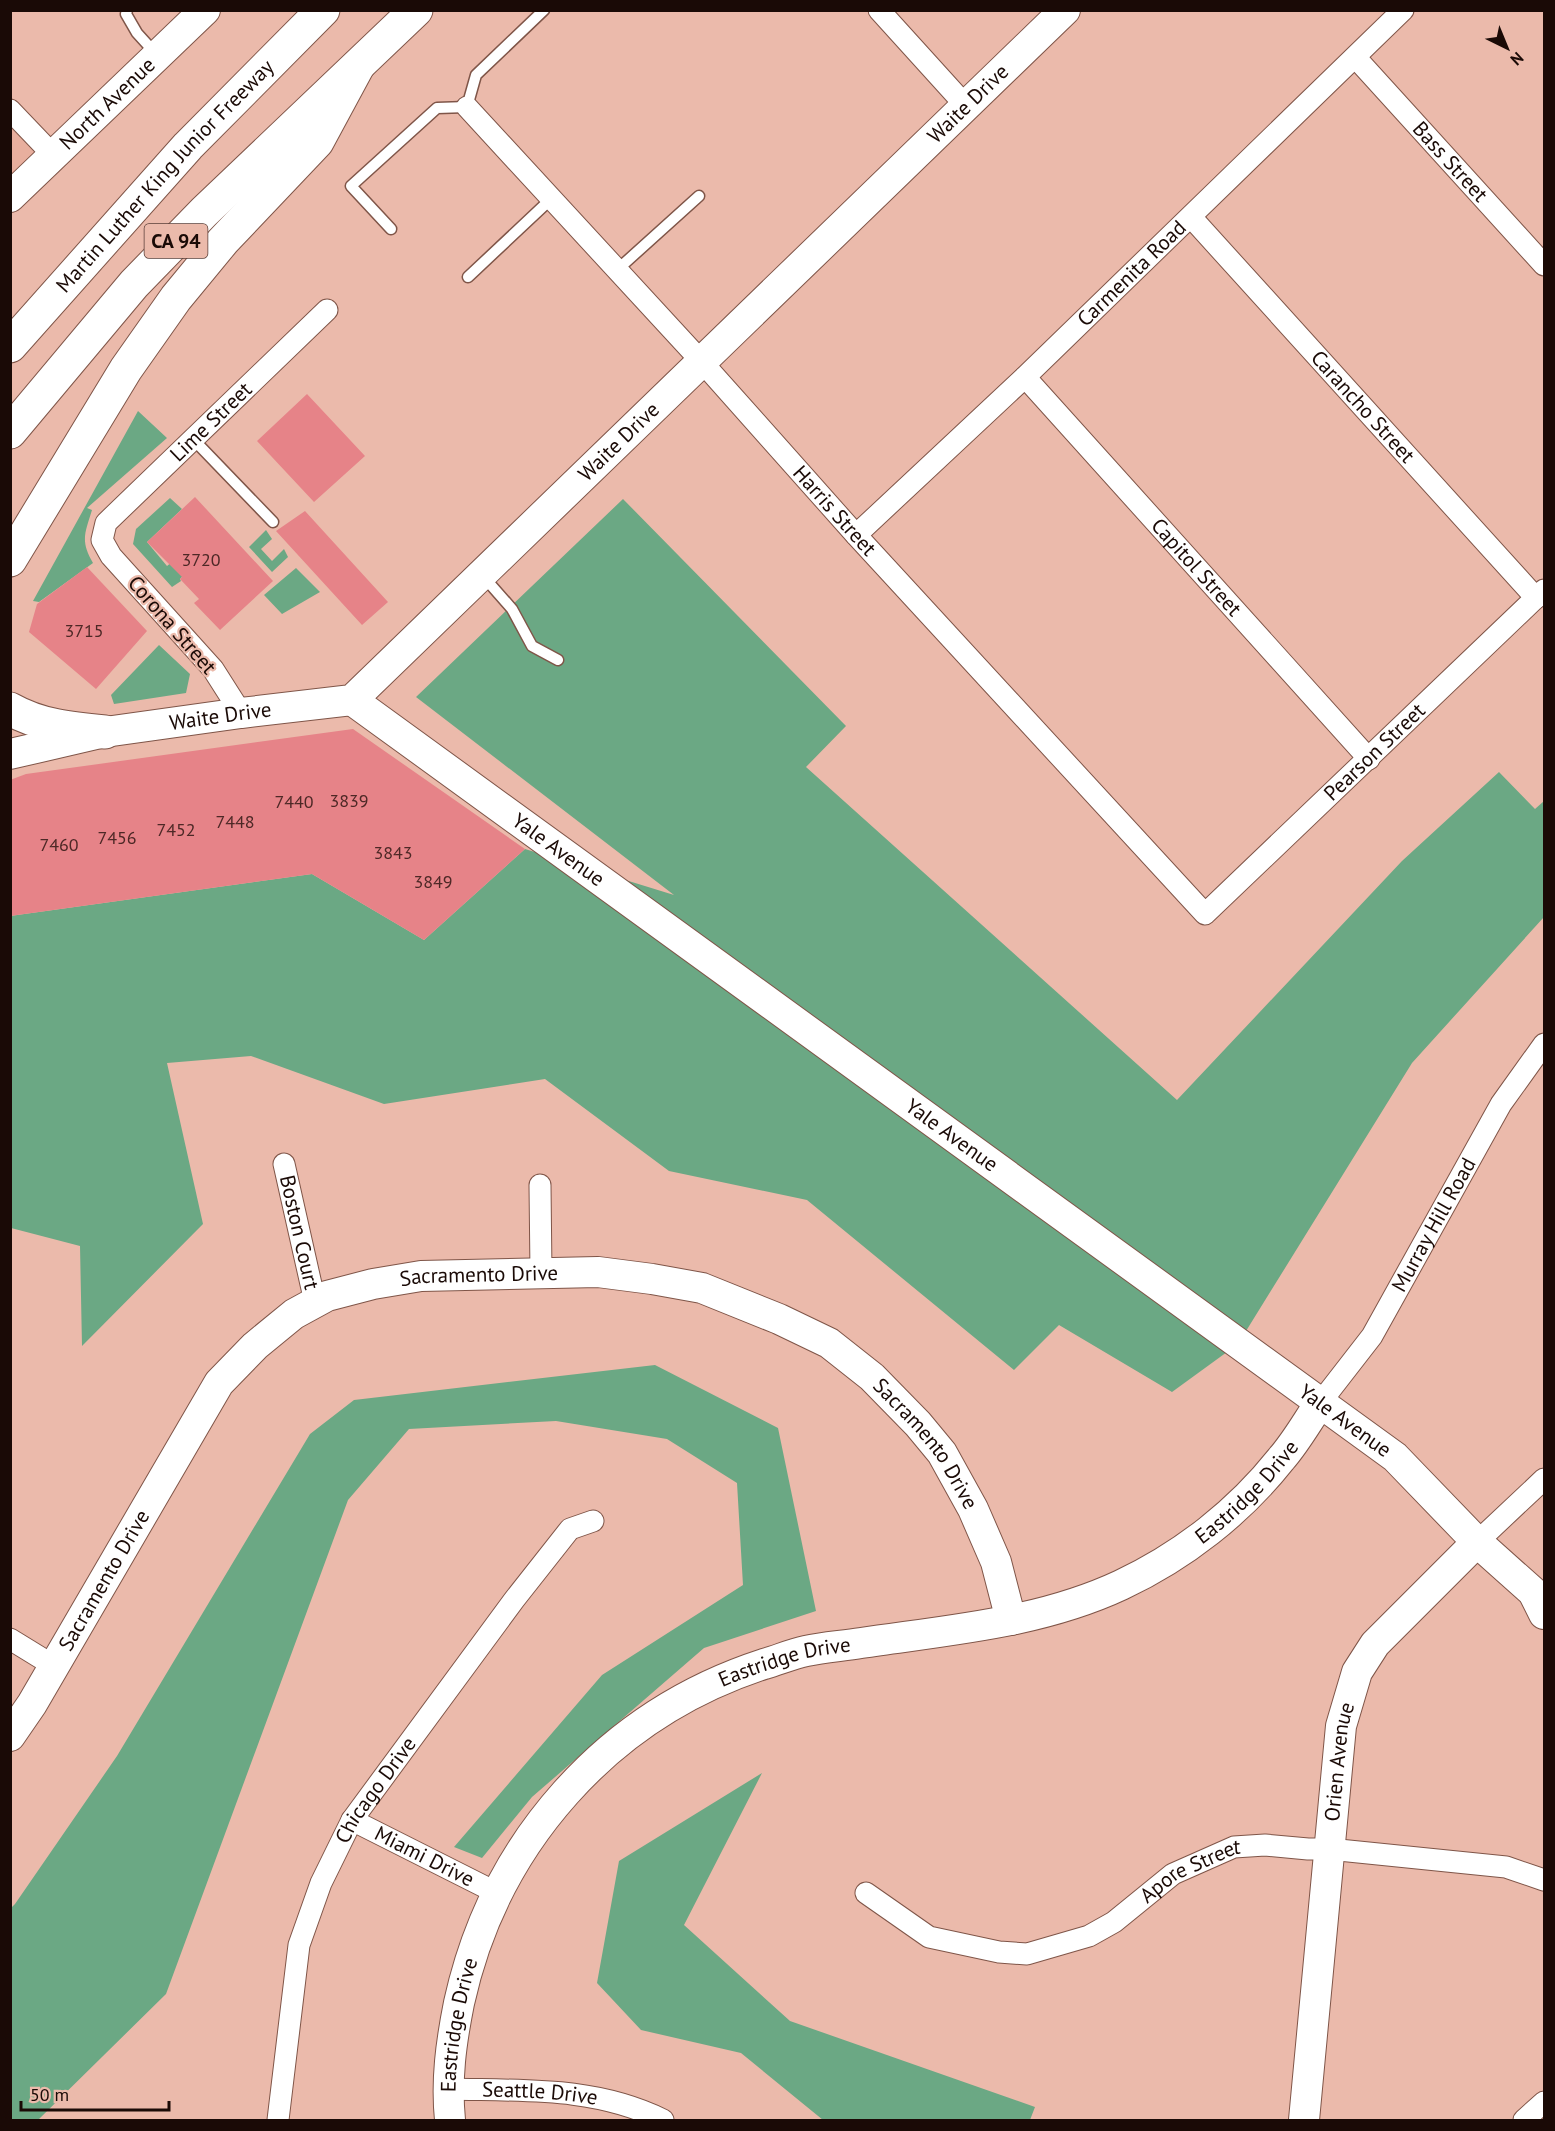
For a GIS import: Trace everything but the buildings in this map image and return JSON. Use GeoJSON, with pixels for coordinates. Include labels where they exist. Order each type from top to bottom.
{"type":"FeatureCollection","features":[{"type":"Feature","properties":{"kind":"highway","name":"Martin Luther King Junior Freeway"},"geometry":{"type":"LineString","coordinates":[[10,346],[188,146],[323,10]]}},
{"type":"Feature","properties":{"kind":"highway","name":"CA 94"},"geometry":{"type":"LineString","coordinates":[[10,432],[134,284],[204,212],[416,10]]}},
{"type":"Feature","properties":{"kind":"highway"},"geometry":{"type":"LineString","coordinates":[[12,555],[126,369],[176,298],[223,241],[317,142],[358,66]]}},
{"type":"Feature","properties":{"kind":"highway"},"geometry":{"type":"LineString","coordinates":[[10,709],[25,717],[56,727],[105,732]]}},
{"type":"Feature","properties":{"kind":"street","name":"North Avenue"},"geometry":{"type":"LineString","coordinates":[[10,197],[204,10]]}},
{"type":"Feature","properties":{"kind":"street"},"geometry":{"type":"LineString","coordinates":[[879,10],[966,106]]}},
{"type":"Feature","properties":{"kind":"street","name":"Waite Drive"},"geometry":{"type":"LineString","coordinates":[[10,754],[105,732],[352,700],[1065,10]]}},
{"type":"Feature","properties":{"kind":"street","name":"Carmenita Road"},"geometry":{"type":"LineString","coordinates":[[856,536],[1191,217],[1404,10]]}},
{"type":"Feature","properties":{"kind":"street","name":"Bass Street"},"geometry":{"type":"LineString","coordinates":[[1356,58],[1545,265]]}},
{"type":"Feature","properties":{"kind":"street","name":"Harris Street"},"geometry":{"type":"LineString","coordinates":[[467,107],[702,362],[856,536],[1205,914]]}},
{"type":"Feature","properties":{"kind":"street"},"geometry":{"type":"LineString","coordinates":[[10,110],[53,155]]}},
{"type":"Feature","properties":{"kind":"street","name":"Carancho Street"},"geometry":{"type":"LineString","coordinates":[[1191,217],[1540,594]]}},
{"type":"Feature","properties":{"kind":"street","name":"Lime Street"},"geometry":{"type":"LineString","coordinates":[[102,540],[106,523],[327,310]]}},
{"type":"Feature","properties":{"kind":"street","name":"Capitol Street"},"geometry":{"type":"LineString","coordinates":[[1024,377],[1369,759]]}},
{"type":"Feature","properties":{"kind":"street","name":"Corona Street"},"geometry":{"type":"LineString","coordinates":[[102,540],[111,556],[213,669],[241,713]]}},
{"type":"Feature","properties":{"kind":"street","name":"Pearson Street"},"geometry":{"type":"LineString","coordinates":[[1205,914],[1540,594]]}},
{"type":"Feature","properties":{"kind":"street","name":"Yale Avenue"},"geometry":{"type":"LineString","coordinates":[[352,700],[1395,1457],[1477,1542],[1541,1601]]}},
{"type":"Feature","properties":{"kind":"street","name":"Waite Drive"},"geometry":{"type":"LineString","coordinates":[[10,733],[28,731],[105,732]]}},
{"type":"Feature","properties":{"kind":"street","name":"Murray Hill Road"},"geometry":{"type":"LineString","coordinates":[[1320,1403],[1372,1336],[1501,1104],[1545,1044]]}},
{"type":"Feature","properties":{"kind":"street","name":"Boston Court"},"geometry":{"type":"LineString","coordinates":[[284,1164],[315,1302]]}},
{"type":"Feature","properties":{"kind":"street"},"geometry":{"type":"LineString","coordinates":[[540,1185],[541,1273]]}},
{"type":"Feature","properties":{"kind":"street","name":"Sacramento Drive"},"geometry":{"type":"LineString","coordinates":[[10,1736],[54,1666],[219,1383],[274,1329],[315,1302],[327,1296],[373,1284],[421,1276],[598,1272],[652,1279],[702,1288],[779,1319],[829,1343],[872,1377],[918,1424],[942,1453],[973,1509],[992,1554],[1011,1620]]}},
{"type":"Feature","properties":{"kind":"street","name":"Eastridge Drive"},"geometry":{"type":"LineString","coordinates":[[450,2121],[447,2089],[452,2039],[468,1966],[497,1893],[532,1835],[579,1778],[628,1734],[683,1698],[742,1671],[805,1651],[1011,1620],[1062,1608],[1120,1586],[1197,1540],[1238,1507],[1282,1459],[1320,1403]]}},
{"type":"Feature","properties":{"kind":"street","name":"Orien Avenue"},"geometry":{"type":"LineString","coordinates":[[1304,2121],[1341,1726],[1358,1672],[1375,1644],[1477,1542],[1545,1479]]}},
{"type":"Feature","properties":{"kind":"street","name":"Chicago Drive"},"geometry":{"type":"LineString","coordinates":[[278,2121],[299,1945],[321,1883],[352,1820],[514,1600],[570,1529],[592,1521]]}},
{"type":"Feature","properties":{"kind":"street"},"geometry":{"type":"LineString","coordinates":[[10,1639],[54,1666]]}},
{"type":"Feature","properties":{"kind":"street","name":"Miami Drive"},"geometry":{"type":"LineString","coordinates":[[352,1820],[497,1893]]}},
{"type":"Feature","properties":{"kind":"street","name":"Apore Street"},"geometry":{"type":"LineString","coordinates":[[866,1893],[929,1937],[999,1952],[1027,1954],[1089,1936],[1114,1922],[1173,1874],[1234,1847],[1266,1845],[1329,1849],[1506,1867],[1545,1880]]}},
{"type":"Feature","properties":{"kind":"street","name":"Seattle Drive"},"geometry":{"type":"LineString","coordinates":[[447,2089],[542,2091],[584,2095],[617,2102],[663,2121]]}},
{"type":"Feature","properties":{"kind":"street"},"geometry":{"type":"LineString","coordinates":[[1524,2121],[1545,2102]]}},
{"type":"Feature","properties":{"kind":"lane"},"geometry":{"type":"LineString","coordinates":[[127,10],[126,14],[137,33],[158,55]]}},
{"type":"Feature","properties":{"kind":"lane"},"geometry":{"type":"LineString","coordinates":[[392,230],[351,186],[437,108],[467,107],[476,75],[544,10]]}},
{"type":"Feature","properties":{"kind":"lane"},"geometry":{"type":"LineString","coordinates":[[616,270],[699,196]]}},
{"type":"Feature","properties":{"kind":"lane"},"geometry":{"type":"LineString","coordinates":[[468,277],[551,199]]}},
{"type":"Feature","properties":{"kind":"lane"},"geometry":{"type":"LineString","coordinates":[[193,439],[273,522]]}},
{"type":"Feature","properties":{"kind":"lane"},"geometry":{"type":"LineString","coordinates":[[482,576],[512,609],[532,646],[558,660]]}},
{"type":"Feature","properties":{"kind":"shaded area"},"geometry":{"type":"Polygon","coordinates":[[[11,117],[45,155],[11,192],[11,117]]]}},
{"type":"Feature","properties":{"kind":"green space"},"geometry":{"type":"Polygon","coordinates":[[[138,411],[167,438],[87,508],[92,510],[85,543],[93,563],[39,602],[33,601],[138,411]]]}},
{"type":"Feature","properties":{"kind":"green space"},"geometry":{"type":"Polygon","coordinates":[[[170,498],[182,509],[147,542],[167,566],[210,531],[201,557],[180,579],[181,581],[172,587],[133,544],[136,529],[170,498]]]}},
{"type":"Feature","properties":{"kind":"green space"},"geometry":{"type":"Polygon","coordinates":[[[623,499],[846,726],[806,767],[1177,1100],[1402,861],[1499,772],[1535,809],[1544,801],[1544,917],[1412,1063],[1238,1344],[1172,1392],[1059,1325],[1014,1370],[807,1200],[669,1171],[545,1079],[384,1104],[251,1056],[167,1063],[203,1224],[82,1346],[80,1246],[11,1228],[10,916],[312,874],[424,940],[525,849],[674,895],[416,697],[623,499]]]}},
{"type":"Feature","properties":{"kind":"green space"},"geometry":{"type":"Polygon","coordinates":[[[266,530],[272,539],[261,549],[272,561],[284,549],[288,557],[272,572],[249,547],[266,530]]]}},
{"type":"Feature","properties":{"kind":"green space"},"geometry":{"type":"Polygon","coordinates":[[[296,568],[320,592],[282,614],[264,595],[296,568]]]}},
{"type":"Feature","properties":{"kind":"green space"},"geometry":{"type":"Polygon","coordinates":[[[159,645],[190,674],[186,693],[114,704],[111,695],[159,645]]]}},
{"type":"Feature","properties":{"kind":"green space"},"geometry":{"type":"Polygon","coordinates":[[[655,1365],[778,1428],[816,1611],[704,1648],[532,1797],[482,1858],[454,1847],[602,1675],[743,1585],[737,1483],[667,1439],[556,1421],[409,1429],[348,1500],[166,1994],[38,2120],[11,2120],[11,1908],[117,1756],[310,1434],[354,1400],[655,1365]]]}},
{"type":"Feature","properties":{"kind":"green space"},"geometry":{"type":"Polygon","coordinates":[[[762,1773],[684,1925],[790,2021],[1035,2107],[1030,2120],[823,2120],[741,2053],[641,2030],[597,1983],[619,1861],[762,1773]]]}}]}
